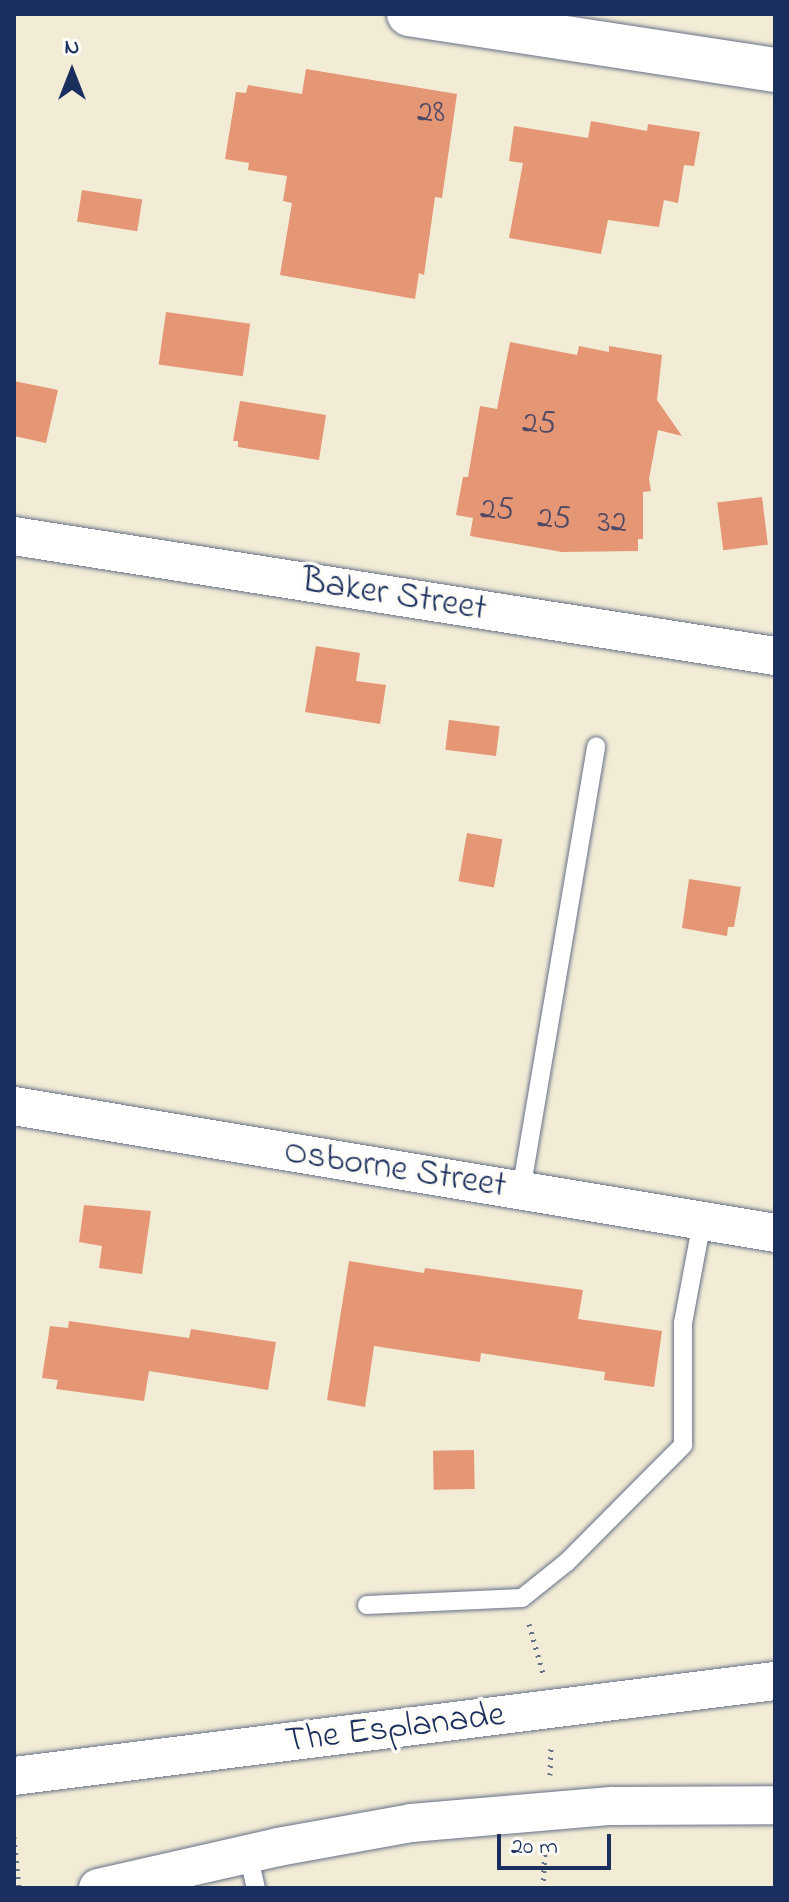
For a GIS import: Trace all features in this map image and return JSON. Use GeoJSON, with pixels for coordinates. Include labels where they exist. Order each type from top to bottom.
{"type":"FeatureCollection","features":[{"type":"Feature","properties":{"kind":"main road"},"geometry":{"type":"LineString","coordinates":[[409,14],[775,70]]}},
{"type":"Feature","properties":{"kind":"street","name":"Baker Street"},"geometry":{"type":"LineString","coordinates":[[14,536],[775,656]]}},
{"type":"Feature","properties":{"kind":"street","name":"Osborne Street"},"geometry":{"type":"LineString","coordinates":[[14,1106],[775,1233]]}},
{"type":"Feature","properties":{"kind":"street","name":"The Esplanade"},"geometry":{"type":"LineString","coordinates":[[14,1776],[775,1681]]}},
{"type":"Feature","properties":{"kind":"street"},"geometry":{"type":"LineString","coordinates":[[98,1888],[252,1871],[411,1823],[484,1814],[611,1806],[775,1805]]}},
{"type":"Feature","properties":{"kind":"lane"},"geometry":{"type":"LineString","coordinates":[[521,1191],[596,746]]}},
{"type":"Feature","properties":{"kind":"lane"},"geometry":{"type":"LineString","coordinates":[[367,1605],[522,1598],[567,1562],[683,1445],[683,1323],[702,1221]]}},
{"type":"Feature","properties":{"kind":"path"},"geometry":{"type":"LineString","coordinates":[[14,1837],[19,1888]]}},
{"type":"Feature","properties":{"kind":"building"},"geometry":{"type":"Polygon","coordinates":[[[306,69],[457,94],[442,198],[435,197],[424,275],[419,273],[415,299],[280,275],[292,203],[283,201],[287,176],[248,170],[249,163],[225,159],[236,92],[246,93],[248,85],[302,94],[306,69]]]}},
{"type":"Feature","properties":{"kind":"building"},"geometry":{"type":"Polygon","coordinates":[[[591,121],[647,131],[648,124],[700,132],[694,166],[684,165],[678,203],[664,200],[659,227],[608,220],[601,254],[509,238],[523,163],[509,161],[514,126],[588,138],[591,121]]]}},
{"type":"Feature","properties":{"kind":"building"},"geometry":{"type":"Polygon","coordinates":[[[82,190],[142,200],[137,231],[77,222],[82,190]]]}},
{"type":"Feature","properties":{"kind":"building"},"geometry":{"type":"Polygon","coordinates":[[[166,312],[250,324],[243,376],[159,364],[166,312]]]}},
{"type":"Feature","properties":{"kind":"building"},"geometry":{"type":"Polygon","coordinates":[[[510,342],[577,355],[579,346],[609,352],[609,346],[662,355],[657,400],[682,436],[658,430],[649,479],[651,491],[643,492],[643,539],[638,539],[638,551],[562,552],[470,536],[473,518],[456,515],[463,477],[468,477],[480,406],[497,409],[510,342]]]}},
{"type":"Feature","properties":{"kind":"building"},"geometry":{"type":"Polygon","coordinates":[[[14,381],[58,390],[46,443],[14,436],[14,381]]]}},
{"type":"Feature","properties":{"kind":"building"},"geometry":{"type":"Polygon","coordinates":[[[240,401],[326,415],[319,460],[238,447],[238,441],[233,441],[240,401]]]}},
{"type":"Feature","properties":{"kind":"building"},"geometry":{"type":"Polygon","coordinates":[[[762,497],[768,545],[723,550],[717,502],[762,497]]]}},
{"type":"Feature","properties":{"kind":"building"},"geometry":{"type":"Polygon","coordinates":[[[316,646],[360,653],[356,681],[386,685],[380,724],[305,712],[316,646]]]}},
{"type":"Feature","properties":{"kind":"building"},"geometry":{"type":"Polygon","coordinates":[[[449,720],[500,726],[496,756],[445,750],[449,720]]]}},
{"type":"Feature","properties":{"kind":"building"},"geometry":{"type":"Polygon","coordinates":[[[467,833],[502,839],[494,888],[458,881],[467,833]]]}},
{"type":"Feature","properties":{"kind":"building"},"geometry":{"type":"Polygon","coordinates":[[[689,879],[741,887],[734,927],[728,927],[727,936],[682,928],[689,879]]]}},
{"type":"Feature","properties":{"kind":"building"},"geometry":{"type":"Polygon","coordinates":[[[84,1205],[151,1211],[142,1274],[99,1268],[102,1246],[79,1242],[84,1205]]]}},
{"type":"Feature","properties":{"kind":"building"},"geometry":{"type":"Polygon","coordinates":[[[349,1261],[424,1273],[425,1268],[583,1290],[578,1319],[662,1331],[654,1387],[604,1380],[605,1372],[481,1353],[480,1362],[374,1346],[365,1407],[327,1400],[349,1261]]]}},
{"type":"Feature","properties":{"kind":"building"},"geometry":{"type":"Polygon","coordinates":[[[69,1321],[189,1338],[191,1329],[276,1342],[268,1390],[149,1371],[144,1401],[56,1389],[58,1380],[42,1378],[50,1326],[68,1328],[69,1321]]]}},
{"type":"Feature","properties":{"kind":"building"},"geometry":{"type":"Polygon","coordinates":[[[474,1450],[475,1489],[434,1490],[433,1451],[474,1450]]]}}]}
